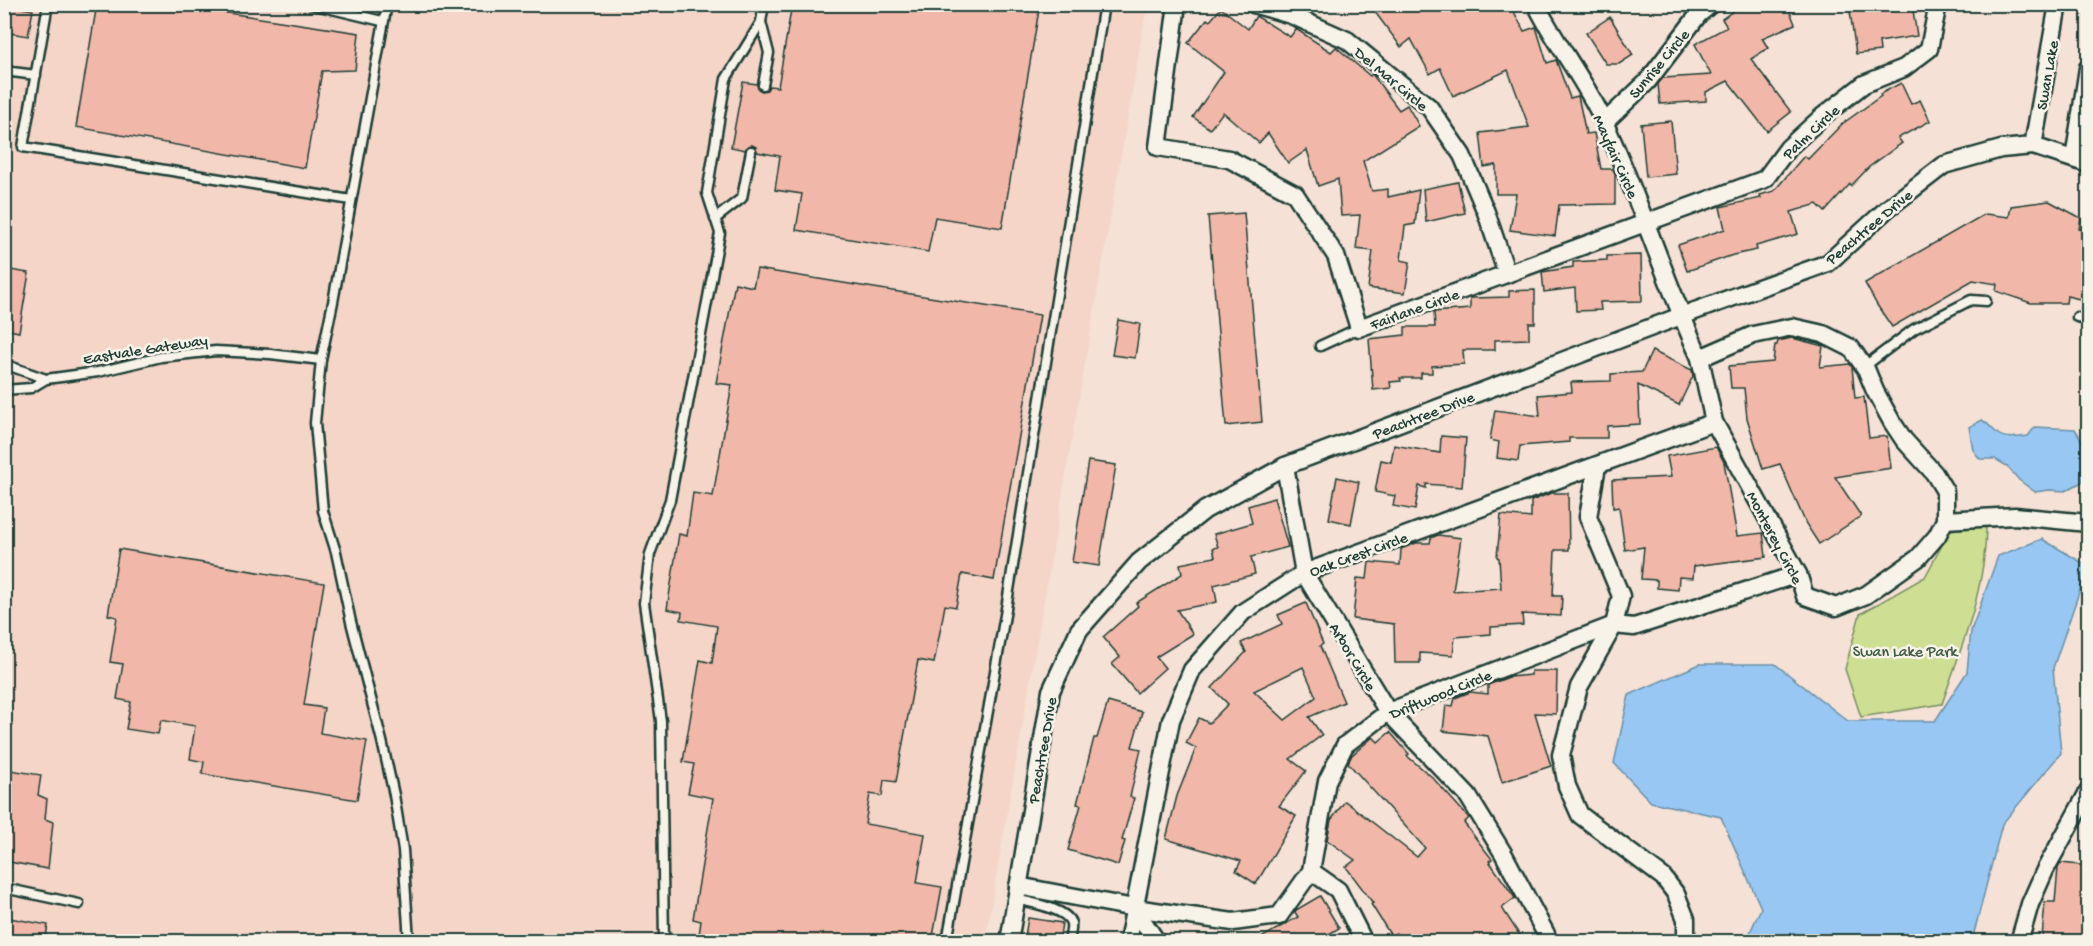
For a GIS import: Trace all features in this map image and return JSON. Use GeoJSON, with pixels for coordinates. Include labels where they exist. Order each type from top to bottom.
{"type":"FeatureCollection","features":[{"type":"Feature","properties":{"kind":"street","name":"Fairlane Circle"},"geometry":{"type":"LineString","coordinates":[[1177,4],[1158,147],[1228,159],[1294,194],[1336,256],[1359,328],[1646,222]]}},
{"type":"Feature","properties":{"kind":"street","name":"Del Mar Circle"},"geometry":{"type":"LineString","coordinates":[[1253,4],[1291,15],[1347,40],[1429,107],[1462,155],[1486,212],[1508,274]]}},
{"type":"Feature","properties":{"kind":"street","name":"Mayfair Circle"},"geometry":{"type":"LineString","coordinates":[[1536,4],[1605,122],[1681,316],[1700,358]]}},
{"type":"Feature","properties":{"kind":"street","name":"Sunrise Circle"},"geometry":{"type":"LineString","coordinates":[[1605,122],[1647,82],[1699,14],[1711,4]]}},
{"type":"Feature","properties":{"kind":"street","name":"Palm Circle"},"geometry":{"type":"LineString","coordinates":[[1646,222],[1765,179],[1788,148],[1823,116],[1864,84],[1904,68],[1929,49],[1938,4]]}},
{"type":"Feature","properties":{"kind":"street","name":"Swan Lake"},"geometry":{"type":"LineString","coordinates":[[2033,146],[2058,4]]}},
{"type":"Feature","properties":{"kind":"street"},"geometry":{"type":"LineString","coordinates":[[2081,162],[2088,68]]}},
{"type":"Feature","properties":{"kind":"street","name":"Peachtree Drive"},"geometry":{"type":"LineString","coordinates":[[1009,942],[1051,691],[1079,630],[1139,562],[1205,510],[1286,466],[1681,316],[1828,263],[1887,209],[1944,165],[2001,149],[2033,146],[2081,162]]}},
{"type":"Feature","properties":{"kind":"street"},"geometry":{"type":"LineString","coordinates":[[1700,358],[1753,335],[1792,327],[1823,334],[1851,348],[1864,366],[1892,422],[1904,440],[1934,473],[1945,491],[1945,520],[2015,516],[2088,523]]}},
{"type":"Feature","properties":{"kind":"street","name":"Monterey Circle"},"geometry":{"type":"LineString","coordinates":[[1700,358],[1714,422],[1798,574],[1805,596],[1836,607],[1866,595],[1918,558],[1937,536],[1945,520]]}},
{"type":"Feature","properties":{"kind":"street","name":"Oak Crest Circle"},"geometry":{"type":"LineString","coordinates":[[1128,942],[1171,720],[1192,670],[1243,612],[1305,573],[1714,422]]}},
{"type":"Feature","properties":{"kind":"street","name":"Arbor Circle"},"geometry":{"type":"LineString","coordinates":[[1286,466],[1305,573],[1388,712],[1468,796],[1503,853],[1546,933],[1548,942]]}},
{"type":"Feature","properties":{"kind":"street"},"geometry":{"type":"LineString","coordinates":[[1597,466],[1588,517],[1621,596],[1614,625],[1579,687],[1562,755],[1567,786],[1580,814],[1663,877],[1676,894],[1686,919],[1686,942]]}},
{"type":"Feature","properties":{"kind":"street","name":"Driftwood Circle"},"geometry":{"type":"LineString","coordinates":[[1017,893],[1233,922],[1279,916],[1311,871],[1327,781],[1345,745],[1388,712],[1614,625],[1634,627],[1798,574]]}},
{"type":"Feature","properties":{"kind":"street"},"geometry":{"type":"LineString","coordinates":[[2019,942],[2030,904],[2044,870],[2088,792]]}},
{"type":"Feature","properties":{"kind":"street"},"geometry":{"type":"LineString","coordinates":[[1311,871],[1338,890],[1364,942]]}},
{"type":"Feature","properties":{"kind":"street"},"geometry":{"type":"LineString","coordinates":[[1134,908],[1157,942]]}},
{"type":"Feature","properties":{"kind":"lane"},"geometry":{"type":"LineString","coordinates":[[48,4],[23,147],[351,200]]}},
{"type":"Feature","properties":{"kind":"lane"},"geometry":{"type":"LineString","coordinates":[[311,4],[382,21]]}},
{"type":"Feature","properties":{"kind":"lane"},"geometry":{"type":"LineString","coordinates":[[387,4],[382,21],[321,360],[315,423],[323,511],[336,552],[394,795],[403,850],[409,942]]}},
{"type":"Feature","properties":{"kind":"lane"},"geometry":{"type":"LineString","coordinates":[[664,942],[661,721],[644,603],[650,554],[670,500],[720,233],[707,193],[726,79],[761,22],[764,4]]}},
{"type":"Feature","properties":{"kind":"lane"},"geometry":{"type":"LineString","coordinates":[[947,942],[1005,615],[1104,4]]}},
{"type":"Feature","properties":{"kind":"lane"},"geometry":{"type":"LineString","coordinates":[[761,22],[769,53],[763,85]]}},
{"type":"Feature","properties":{"kind":"lane"},"geometry":{"type":"LineString","coordinates":[[4,71],[36,75]]}},
{"type":"Feature","properties":{"kind":"lane"},"geometry":{"type":"LineString","coordinates":[[715,219],[742,198],[751,151]]}},
{"type":"Feature","properties":{"kind":"lane"},"geometry":{"type":"LineString","coordinates":[[1864,366],[1914,329],[1971,300],[1986,301]]}},
{"type":"Feature","properties":{"kind":"lane"},"geometry":{"type":"LineString","coordinates":[[2077,317],[2088,325]]}},
{"type":"Feature","properties":{"kind":"lane"},"geometry":{"type":"LineString","coordinates":[[1320,346],[1359,328]]}},
{"type":"Feature","properties":{"kind":"lane","name":"Eastvale Gateway"},"geometry":{"type":"LineString","coordinates":[[4,390],[31,388],[46,379],[98,372],[161,357],[216,351],[321,360]]}},
{"type":"Feature","properties":{"kind":"lane"},"geometry":{"type":"LineString","coordinates":[[4,364],[46,379]]}},
{"type":"Feature","properties":{"kind":"lane"},"geometry":{"type":"LineString","coordinates":[[4,888],[79,904]]}},
{"type":"Feature","properties":{"kind":"lane"},"geometry":{"type":"LineString","coordinates":[[1017,893],[1068,917],[1072,925],[1069,942]]}},
{"type":"Feature","properties":{"kind":"shaded area"},"geometry":{"type":"Polygon","coordinates":[[[5,5],[1147,5],[985,941],[5,942],[5,5]]]}},
{"type":"Feature","properties":{"kind":"green space","name":"Swan Lake Park"},"geometry":{"type":"Polygon","coordinates":[[[1986,526],[1982,572],[1972,617],[1942,704],[1861,717],[1845,669],[1860,614],[1925,577],[1950,530],[1986,526]]]}},
{"type":"Feature","properties":{"kind":"water"},"geometry":{"type":"Polygon","coordinates":[[[1982,420],[2001,436],[2009,438],[2028,436],[2035,427],[2075,429],[2083,442],[2086,454],[2086,467],[2082,482],[2065,491],[2035,492],[2019,480],[2007,466],[1995,459],[1980,459],[1973,450],[1969,427],[1982,420]]]}},
{"type":"Feature","properties":{"kind":"water"},"geometry":{"type":"Polygon","coordinates":[[[2042,539],[2088,566],[2053,668],[2061,753],[2002,824],[1972,941],[1746,941],[1761,908],[1721,817],[1651,802],[1614,763],[1629,695],[1700,664],[1775,664],[1848,721],[1935,721],[1967,672],[1971,631],[1998,556],[2042,539]]]}},
{"type":"Feature","properties":{"kind":"building"},"geometry":{"type":"Polygon","coordinates":[[[97,4],[216,4],[215,11],[359,33],[355,70],[322,71],[305,168],[76,127],[97,4]]]}},
{"type":"Feature","properties":{"kind":"building"},"geometry":{"type":"Polygon","coordinates":[[[792,4],[1040,4],[1002,228],[935,217],[928,252],[796,230],[802,194],[775,190],[780,156],[757,152],[756,147],[752,145],[745,150],[731,147],[743,82],[757,84],[758,89],[762,91],[767,90],[769,86],[778,87],[792,4]]]}},
{"type":"Feature","properties":{"kind":"building"},"geometry":{"type":"Polygon","coordinates":[[[1369,4],[1510,4],[1524,31],[1536,27],[1547,63],[1556,60],[1570,98],[1578,96],[1586,134],[1594,133],[1601,169],[1613,169],[1615,174],[1615,204],[1559,205],[1555,236],[1510,230],[1516,194],[1496,194],[1496,165],[1484,167],[1480,133],[1529,127],[1508,70],[1453,96],[1440,68],[1430,74],[1411,39],[1401,47],[1369,4]]]}},
{"type":"Feature","properties":{"kind":"building"},"geometry":{"type":"Polygon","coordinates":[[[1743,4],[1787,4],[1795,24],[1762,38],[1768,48],[1751,59],[1791,112],[1767,131],[1728,81],[1706,92],[1706,101],[1660,104],[1658,84],[1663,78],[1711,75],[1695,44],[1727,27],[1722,19],[1743,4]]]}},
{"type":"Feature","properties":{"kind":"building"},"geometry":{"type":"Polygon","coordinates":[[[1849,4],[1912,4],[1917,36],[1879,42],[1880,51],[1856,54],[1849,4]]]}},
{"type":"Feature","properties":{"kind":"building"},"geometry":{"type":"Polygon","coordinates":[[[4,5],[33,10],[28,36],[4,32],[4,5]]]}},
{"type":"Feature","properties":{"kind":"building"},"geometry":{"type":"Polygon","coordinates":[[[1221,8],[1248,29],[1256,16],[1290,37],[1296,29],[1331,52],[1336,47],[1370,76],[1372,74],[1399,110],[1407,105],[1419,126],[1363,161],[1372,191],[1388,189],[1388,197],[1419,190],[1415,224],[1405,226],[1401,260],[1410,262],[1405,293],[1368,288],[1373,251],[1356,249],[1360,215],[1341,216],[1338,179],[1318,186],[1307,150],[1288,163],[1268,133],[1259,143],[1223,112],[1210,129],[1193,117],[1224,72],[1188,43],[1207,19],[1210,21],[1221,8]]]}},
{"type":"Feature","properties":{"kind":"building"},"geometry":{"type":"Polygon","coordinates":[[[1610,17],[1633,55],[1619,64],[1606,64],[1586,33],[1610,17]]]}},
{"type":"Feature","properties":{"kind":"building"},"geometry":{"type":"Polygon","coordinates":[[[1901,83],[1911,104],[1920,100],[1930,121],[1898,138],[1902,143],[1869,167],[1851,186],[1850,184],[1825,212],[1817,204],[1791,212],[1798,234],[1756,246],[1757,250],[1733,255],[1687,271],[1678,245],[1725,229],[1720,207],[1761,198],[1760,195],[1774,191],[1804,156],[1808,159],[1842,124],[1881,96],[1880,94],[1901,83]]]}},
{"type":"Feature","properties":{"kind":"building"},"geometry":{"type":"Polygon","coordinates":[[[1671,121],[1676,174],[1646,177],[1641,124],[1671,121]]]}},
{"type":"Feature","properties":{"kind":"building"},"geometry":{"type":"Polygon","coordinates":[[[1458,182],[1465,213],[1426,222],[1423,189],[1458,182]]]}},
{"type":"Feature","properties":{"kind":"building"},"geometry":{"type":"Polygon","coordinates":[[[2049,201],[2081,218],[2079,229],[2088,231],[2088,301],[2067,296],[2066,303],[2031,303],[1996,291],[1997,284],[1973,280],[1892,327],[1865,283],[1985,214],[2009,217],[2011,206],[2049,201]]]}},
{"type":"Feature","properties":{"kind":"building"},"geometry":{"type":"Polygon","coordinates":[[[1244,213],[1262,422],[1226,426],[1208,216],[1244,213]]]}},
{"type":"Feature","properties":{"kind":"building"},"geometry":{"type":"Polygon","coordinates":[[[1641,255],[1642,301],[1600,302],[1601,310],[1576,311],[1575,288],[1544,292],[1542,272],[1573,267],[1573,262],[1607,260],[1607,256],[1641,255]]]}},
{"type":"Feature","properties":{"kind":"building"},"geometry":{"type":"Polygon","coordinates":[[[4,269],[29,273],[19,332],[4,329],[4,269]]]}},
{"type":"Feature","properties":{"kind":"building"},"geometry":{"type":"Polygon","coordinates":[[[757,269],[1040,315],[994,580],[962,574],[956,607],[945,605],[934,663],[918,660],[896,782],[884,780],[882,796],[870,794],[865,824],[925,834],[917,883],[942,887],[932,942],[698,942],[701,921],[693,919],[713,798],[688,793],[694,764],[683,762],[700,660],[712,663],[717,626],[681,620],[682,612],[667,609],[679,534],[687,536],[693,493],[713,496],[732,385],[716,383],[735,283],[753,287],[757,269]]]}},
{"type":"Feature","properties":{"kind":"building"},"geometry":{"type":"Polygon","coordinates":[[[1535,290],[1535,323],[1529,323],[1529,339],[1495,340],[1495,350],[1463,350],[1464,364],[1432,366],[1432,373],[1421,373],[1421,378],[1400,378],[1401,381],[1390,382],[1391,388],[1373,390],[1369,339],[1405,335],[1405,327],[1435,327],[1434,312],[1470,309],[1470,298],[1509,297],[1509,291],[1535,290]]]}},
{"type":"Feature","properties":{"kind":"building"},"geometry":{"type":"Polygon","coordinates":[[[1118,320],[1140,324],[1135,358],[1112,355],[1118,320]]]}},
{"type":"Feature","properties":{"kind":"building"},"geometry":{"type":"Polygon","coordinates":[[[1792,338],[1823,346],[1820,367],[1850,364],[1855,398],[1864,397],[1869,438],[1887,436],[1891,468],[1835,477],[1861,516],[1819,544],[1806,524],[1780,464],[1763,469],[1747,418],[1744,388],[1731,388],[1729,366],[1773,362],[1775,345],[1778,341],[1792,338]]]}},
{"type":"Feature","properties":{"kind":"building"},"geometry":{"type":"Polygon","coordinates":[[[1652,351],[1692,370],[1693,376],[1679,405],[1638,385],[1640,424],[1607,426],[1607,438],[1569,438],[1569,442],[1520,446],[1518,461],[1497,458],[1499,442],[1490,440],[1495,410],[1540,416],[1538,395],[1572,392],[1571,382],[1611,381],[1611,374],[1642,372],[1652,351]]]}},
{"type":"Feature","properties":{"kind":"building"},"geometry":{"type":"Polygon","coordinates":[[[1441,436],[1466,438],[1462,487],[1426,484],[1426,488],[1419,486],[1415,510],[1393,506],[1395,496],[1375,492],[1381,460],[1391,462],[1394,445],[1440,453],[1441,436]]]}},
{"type":"Feature","properties":{"kind":"building"},"geometry":{"type":"Polygon","coordinates":[[[1716,447],[1724,462],[1737,536],[1763,533],[1766,557],[1694,566],[1693,578],[1679,577],[1678,590],[1657,588],[1657,580],[1641,579],[1644,547],[1625,550],[1619,507],[1613,508],[1612,480],[1671,477],[1667,456],[1716,447]]]}},
{"type":"Feature","properties":{"kind":"building"},"geometry":{"type":"Polygon","coordinates":[[[1088,461],[1116,465],[1099,566],[1072,562],[1088,461]]]}},
{"type":"Feature","properties":{"kind":"building"},"geometry":{"type":"Polygon","coordinates":[[[1337,477],[1359,482],[1351,524],[1329,519],[1337,477]]]}},
{"type":"Feature","properties":{"kind":"building"},"geometry":{"type":"Polygon","coordinates":[[[1551,493],[1568,493],[1569,550],[1555,550],[1553,596],[1562,596],[1561,616],[1522,614],[1523,625],[1491,627],[1491,634],[1455,637],[1453,655],[1420,653],[1420,663],[1395,663],[1394,624],[1353,619],[1357,578],[1367,579],[1369,562],[1400,565],[1401,549],[1416,543],[1430,543],[1431,538],[1438,535],[1461,538],[1453,591],[1501,588],[1499,558],[1497,557],[1501,515],[1531,518],[1531,501],[1551,493]]]}},
{"type":"Feature","properties":{"kind":"building"},"geometry":{"type":"Polygon","coordinates":[[[1274,498],[1288,547],[1251,557],[1255,574],[1214,585],[1217,602],[1177,610],[1193,634],[1156,657],[1165,668],[1137,693],[1112,664],[1120,657],[1103,637],[1138,606],[1136,603],[1182,574],[1180,564],[1215,557],[1213,548],[1218,547],[1214,534],[1252,523],[1248,506],[1274,498]]]}},
{"type":"Feature","properties":{"kind":"building"},"geometry":{"type":"Polygon","coordinates":[[[119,549],[324,583],[304,705],[324,708],[320,733],[367,741],[357,800],[202,774],[204,762],[190,759],[195,726],[161,720],[158,734],[126,729],[131,702],[117,699],[123,664],[110,662],[117,617],[108,615],[119,549]]]}},
{"type":"Feature","properties":{"kind":"building"},"geometry":{"type":"Polygon","coordinates":[[[1306,603],[1323,644],[1320,646],[1344,702],[1309,717],[1322,735],[1290,759],[1306,771],[1279,806],[1296,816],[1256,884],[1236,871],[1241,861],[1166,839],[1177,796],[1196,748],[1186,743],[1199,718],[1209,723],[1228,704],[1212,688],[1246,652],[1241,643],[1282,624],[1278,615],[1306,603]],[[1303,667],[1254,691],[1285,720],[1316,697],[1303,667]]]}},
{"type":"Feature","properties":{"kind":"building"},"geometry":{"type":"Polygon","coordinates":[[[1531,671],[1557,671],[1556,714],[1535,713],[1551,766],[1502,782],[1488,736],[1443,731],[1446,705],[1453,706],[1455,698],[1470,692],[1488,694],[1488,685],[1509,677],[1531,675],[1531,671]]]}},
{"type":"Feature","properties":{"kind":"building"},"geometry":{"type":"Polygon","coordinates":[[[1108,702],[1142,712],[1132,747],[1141,749],[1130,797],[1134,798],[1122,840],[1125,841],[1118,865],[1068,850],[1081,805],[1077,804],[1094,738],[1097,738],[1108,702]]]}},
{"type":"Feature","properties":{"kind":"building"},"geometry":{"type":"Polygon","coordinates":[[[1390,732],[1409,754],[1407,756],[1432,777],[1469,818],[1464,823],[1492,859],[1489,861],[1515,898],[1502,908],[1524,942],[1399,942],[1396,933],[1391,936],[1371,904],[1373,903],[1346,867],[1355,860],[1327,840],[1331,820],[1345,801],[1417,857],[1425,848],[1348,763],[1352,755],[1373,737],[1378,742],[1390,732]]]}},
{"type":"Feature","properties":{"kind":"building"},"geometry":{"type":"Polygon","coordinates":[[[4,769],[41,775],[38,795],[47,799],[45,819],[53,822],[48,869],[4,861],[4,769]]]}},
{"type":"Feature","properties":{"kind":"building"},"geometry":{"type":"Polygon","coordinates":[[[2061,863],[2088,866],[2088,934],[2084,934],[2083,941],[2042,938],[2045,902],[2055,902],[2058,868],[2061,863]]]}},
{"type":"Feature","properties":{"kind":"building"},"geometry":{"type":"Polygon","coordinates":[[[1320,896],[1339,928],[1316,942],[1254,942],[1298,917],[1296,910],[1320,896]]]}},
{"type":"Feature","properties":{"kind":"building"},"geometry":{"type":"Polygon","coordinates":[[[4,917],[48,925],[45,942],[4,942],[4,917]]]}},
{"type":"Feature","properties":{"kind":"building"},"geometry":{"type":"Polygon","coordinates":[[[1028,918],[1062,923],[1059,942],[1024,942],[1028,918]]]}}]}
